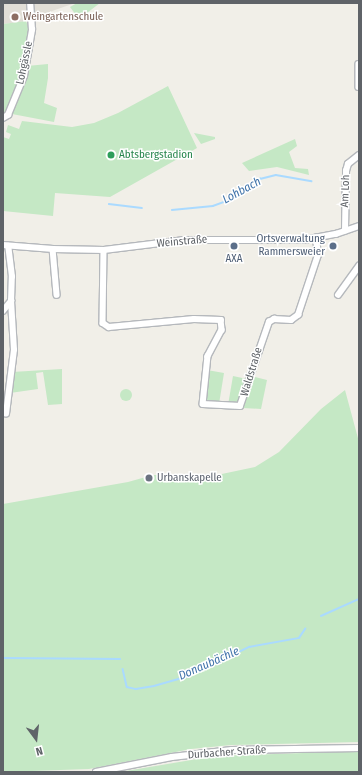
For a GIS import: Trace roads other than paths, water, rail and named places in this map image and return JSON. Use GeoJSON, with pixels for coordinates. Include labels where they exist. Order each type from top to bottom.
{"type":"FeatureCollection","features":[{"type":"Feature","properties":{"kind":"street","name":"Lohgässle"},"geometry":{"type":"LineString","coordinates":[[3,118],[11,109],[24,76],[32,30],[30,3]]}},
{"type":"Feature","properties":{"kind":"street"},"geometry":{"type":"LineString","coordinates":[[359,64],[359,87]]}},
{"type":"Feature","properties":{"kind":"street","name":"Am Loh"},"geometry":{"type":"LineString","coordinates":[[345,231],[346,171],[348,164],[359,155]]}},
{"type":"Feature","properties":{"kind":"street","name":"Weinstraße"},"geometry":{"type":"LineString","coordinates":[[6,246],[53,250],[104,250],[191,240],[316,238],[359,226]]}},
{"type":"Feature","properties":{"kind":"street","name":"Waldstraße"},"geometry":{"type":"LineString","coordinates":[[104,250],[103,324],[109,327],[194,318],[221,320],[222,330],[208,356],[203,404],[240,406],[269,322],[274,319],[291,320],[298,315],[318,255],[316,238]]}},
{"type":"Feature","properties":{"kind":"street"},"geometry":{"type":"LineString","coordinates":[[6,246],[12,277],[11,301],[14,350],[6,414]]}},
{"type":"Feature","properties":{"kind":"street"},"geometry":{"type":"LineString","coordinates":[[53,250],[57,295]]}},
{"type":"Feature","properties":{"kind":"street"},"geometry":{"type":"LineString","coordinates":[[338,295],[359,266]]}},
{"type":"Feature","properties":{"kind":"street"},"geometry":{"type":"LineString","coordinates":[[3,311],[11,301]]}},
{"type":"Feature","properties":{"kind":"street","name":"Durbacher Straße"},"geometry":{"type":"LineString","coordinates":[[96,772],[172,757],[232,750],[359,748]]}},
{"type":"Feature","properties":{"kind":"waterway","name":"Lohbach"},"geometry":{"type":"LineString","coordinates":[[172,210],[213,206],[227,201],[260,179],[276,175],[311,181]]}},
{"type":"Feature","properties":{"kind":"waterway","name":"Lohbach"},"geometry":{"type":"LineString","coordinates":[[109,204],[142,208]]}},
{"type":"Feature","properties":{"kind":"waterway","name":"Donaubächle"},"geometry":{"type":"LineString","coordinates":[[321,616],[359,599]]}},
{"type":"Feature","properties":{"kind":"waterway","name":"Donaubächle"},"geometry":{"type":"LineString","coordinates":[[123,669],[127,687],[136,689],[154,686],[189,676],[249,647],[299,638],[305,629]]}},
{"type":"Feature","properties":{"kind":"waterway","name":"Donaubächle"},"geometry":{"type":"LineString","coordinates":[[3,658],[120,659]]}},
{"type":"Feature","properties":{"kind":"place","name":"Weingartenschule"},"geometry":{"type":"Point","coordinates":[15,17]}},
{"type":"Feature","properties":{"kind":"place","name":"Abtsbergstadion"},"geometry":{"type":"Point","coordinates":[111,155]}},
{"type":"Feature","properties":{"kind":"place","name":"AXA"},"geometry":{"type":"Point","coordinates":[234,246]}},
{"type":"Feature","properties":{"kind":"place","name":"Ortsverwaltung Rammersweier"},"geometry":{"type":"Point","coordinates":[333,246]}},
{"type":"Feature","properties":{"kind":"place","name":"Urbanskapelle"},"geometry":{"type":"Point","coordinates":[149,478]}}]}
